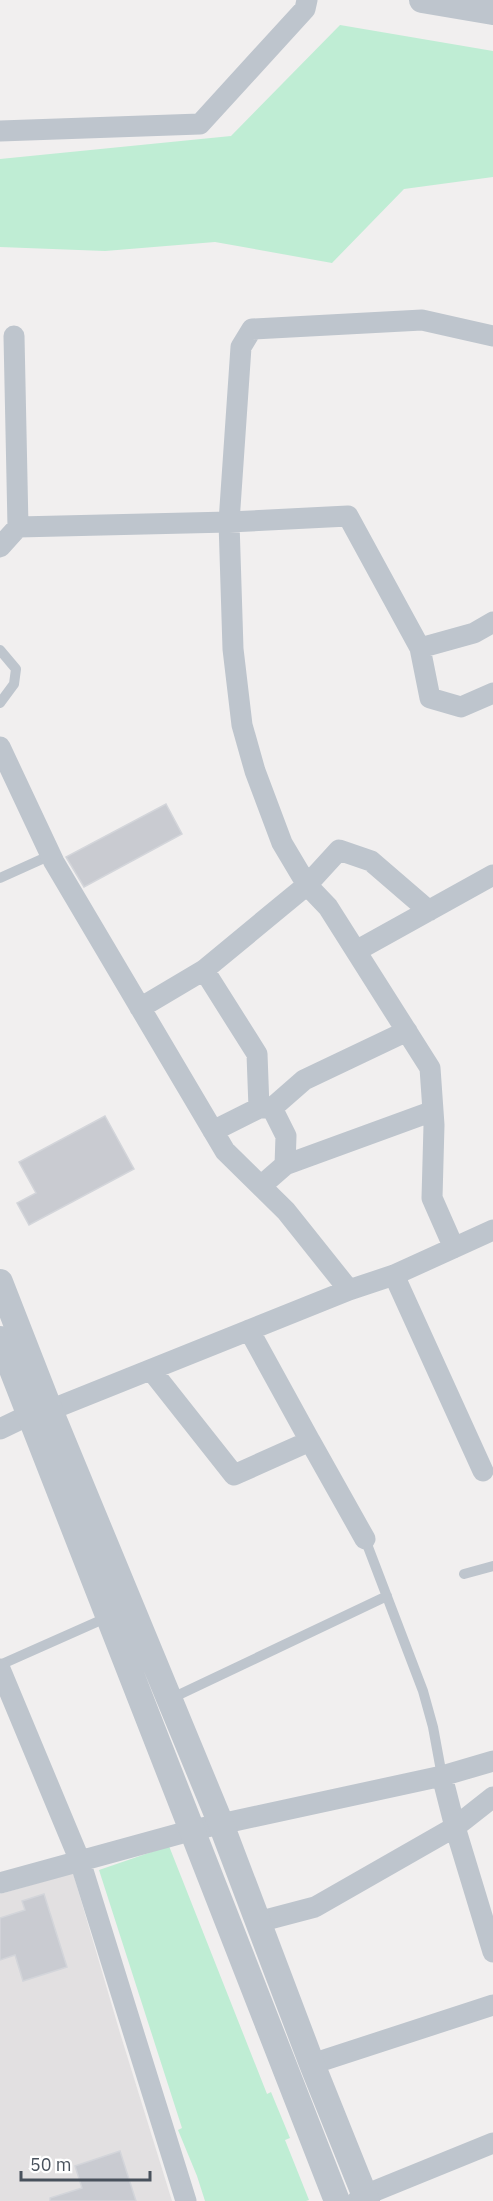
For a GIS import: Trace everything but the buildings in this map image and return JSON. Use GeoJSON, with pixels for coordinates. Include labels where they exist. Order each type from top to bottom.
{"type":"FeatureCollection","features":[{"type":"Feature","properties":{"kind":"street"},"geometry":{"type":"LineString","coordinates":[[0,131],[200,124],[305,9],[307,0]]}},
{"type":"Feature","properties":{"kind":"street"},"geometry":{"type":"LineString","coordinates":[[422,0],[493,12]]}},
{"type":"Feature","properties":{"kind":"street"},"geometry":{"type":"LineString","coordinates":[[454,1248],[432,1198],[433,1111],[430,1068],[328,907],[307,885],[282,843],[255,771],[242,725],[233,649],[229,522],[240,347],[252,329],[422,320],[493,336]]}},
{"type":"Feature","properties":{"kind":"street"},"geometry":{"type":"LineString","coordinates":[[0,546],[18,527],[14,336]]}},
{"type":"Feature","properties":{"kind":"street"},"geometry":{"type":"LineString","coordinates":[[18,527],[229,522],[348,516],[420,648],[430,698],[460,707],[493,693]]}},
{"type":"Feature","properties":{"kind":"street"},"geometry":{"type":"LineString","coordinates":[[420,648],[474,633],[493,622]]}},
{"type":"Feature","properties":{"kind":"street"},"geometry":{"type":"LineString","coordinates":[[0,747],[51,855],[225,1151],[286,1211],[349,1290]]}},
{"type":"Feature","properties":{"kind":"street"},"geometry":{"type":"LineString","coordinates":[[140,1008],[204,970],[307,885],[339,850],[371,861],[429,911]]}},
{"type":"Feature","properties":{"kind":"street"},"geometry":{"type":"LineString","coordinates":[[356,951],[493,875]]}},
{"type":"Feature","properties":{"kind":"street"},"geometry":{"type":"LineString","coordinates":[[204,970],[257,1053],[265,1108],[286,1136],[285,1165]]}},
{"type":"Feature","properties":{"kind":"street"},"geometry":{"type":"LineString","coordinates":[[213,1131],[265,1108],[304,1080],[407,1031]]}},
{"type":"Feature","properties":{"kind":"street"},"geometry":{"type":"LineString","coordinates":[[261,1186],[285,1165],[433,1111]]}},
{"type":"Feature","properties":{"kind":"street"},"geometry":{"type":"LineString","coordinates":[[0,1429],[349,1290],[394,1275],[493,1230]]}},
{"type":"Feature","properties":{"kind":"street"},"geometry":{"type":"LineString","coordinates":[[394,1275],[483,1471]]}},
{"type":"Feature","properties":{"kind":"street"},"geometry":{"type":"LineString","coordinates":[[0,1282],[40,1413],[108,1617],[337,2201]]}},
{"type":"Feature","properties":{"kind":"street"},"geometry":{"type":"LineString","coordinates":[[249,1330],[309,1441],[366,1539]]}},
{"type":"Feature","properties":{"kind":"street"},"geometry":{"type":"LineString","coordinates":[[0,1339],[40,1413],[170,1699],[221,1824],[363,2199],[493,2143]]}},
{"type":"Feature","properties":{"kind":"street"},"geometry":{"type":"LineString","coordinates":[[151,1370],[234,1475],[309,1441]]}},
{"type":"Feature","properties":{"kind":"street"},"geometry":{"type":"LineString","coordinates":[[0,1667],[80,1861],[186,2201]]}},
{"type":"Feature","properties":{"kind":"street"},"geometry":{"type":"LineString","coordinates":[[0,1882],[193,1830],[442,1776],[493,1761]]}},
{"type":"Feature","properties":{"kind":"street"},"geometry":{"type":"LineString","coordinates":[[442,1776],[493,1952]]}},
{"type":"Feature","properties":{"kind":"street"},"geometry":{"type":"LineString","coordinates":[[258,1922],[315,1907],[455,1827],[493,1797]]}},
{"type":"Feature","properties":{"kind":"street"},"geometry":{"type":"LineString","coordinates":[[312,2064],[493,2005]]}},
{"type":"Feature","properties":{"kind":"lane"},"geometry":{"type":"LineString","coordinates":[[0,650],[15,669],[14,684],[0,703]]}},
{"type":"Feature","properties":{"kind":"lane"},"geometry":{"type":"LineString","coordinates":[[0,878],[51,855]]}},
{"type":"Feature","properties":{"kind":"lane"},"geometry":{"type":"LineString","coordinates":[[366,1539],[423,1691],[442,1776]]}},
{"type":"Feature","properties":{"kind":"lane"},"geometry":{"type":"LineString","coordinates":[[464,1574],[493,1566]]}},
{"type":"Feature","properties":{"kind":"lane"},"geometry":{"type":"LineString","coordinates":[[170,1699],[387,1596]]}},
{"type":"Feature","properties":{"kind":"lane"},"geometry":{"type":"LineString","coordinates":[[0,1667],[108,1617]]}},
{"type":"Feature","properties":{"kind":"shaded area"},"geometry":{"type":"Polygon","coordinates":[[[73,1873],[172,2201],[0,2201],[0,1894],[73,1873]]]}},
{"type":"Feature","properties":{"kind":"green space"},"geometry":{"type":"Polygon","coordinates":[[[340,25],[493,51],[493,177],[404,189],[332,263],[215,242],[105,251],[0,247],[0,159],[231,136],[340,25]]]}},
{"type":"Feature","properties":{"kind":"green space"},"geometry":{"type":"Polygon","coordinates":[[[169,1846],[267,2094],[271,2092],[290,2138],[285,2140],[309,2200],[205,2201],[178,2130],[182,2128],[99,1870],[169,1846]]]}}]}
